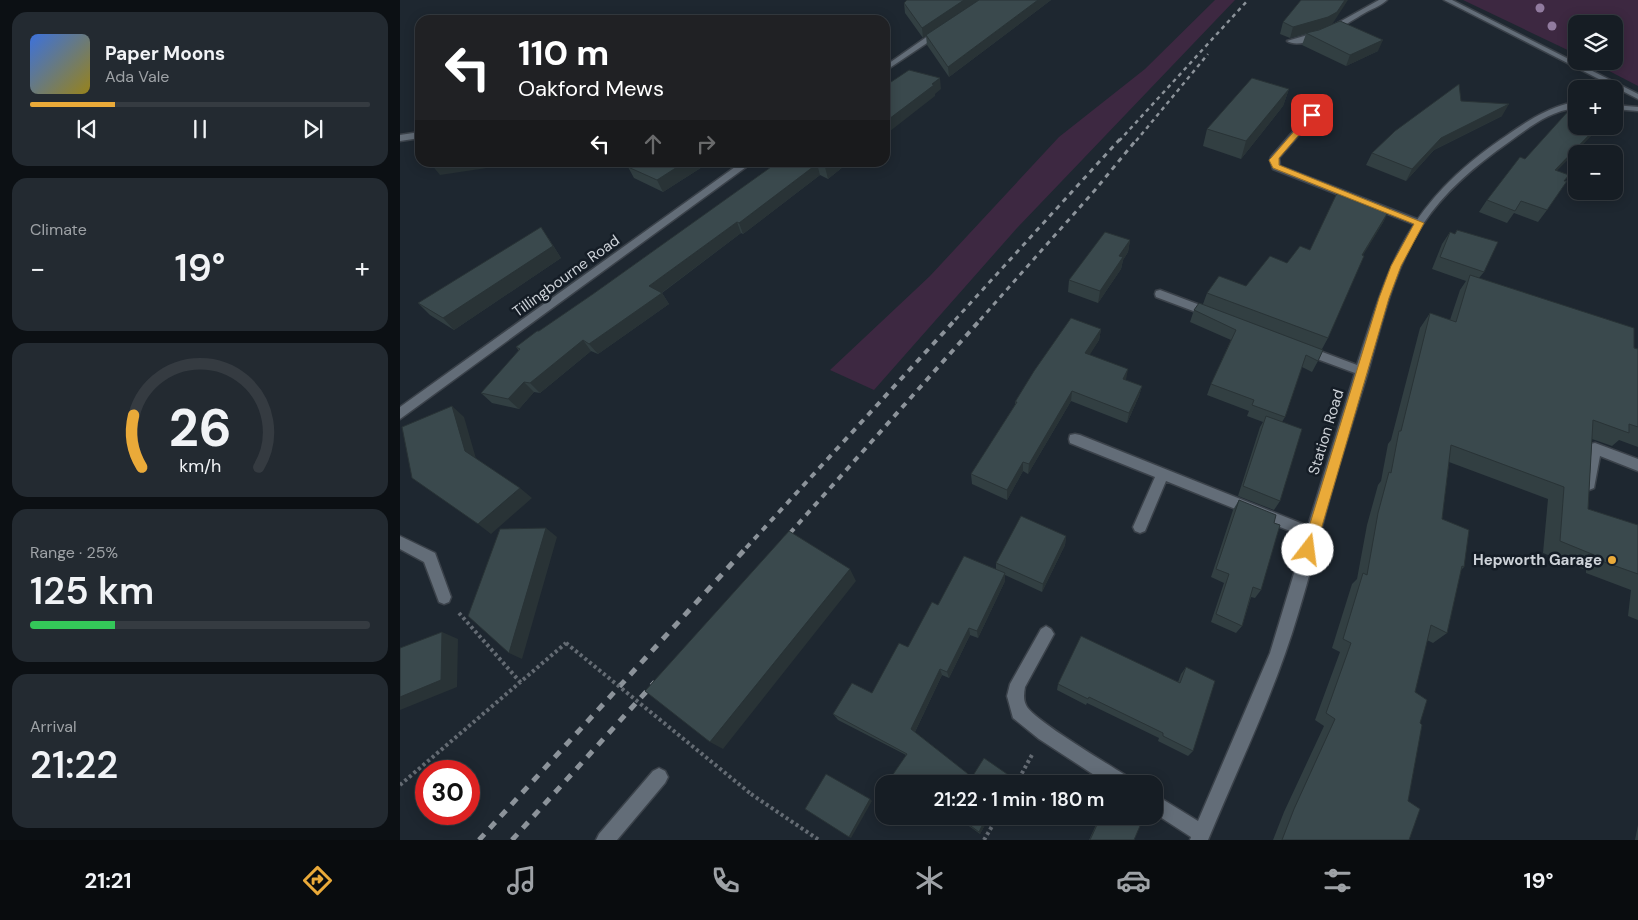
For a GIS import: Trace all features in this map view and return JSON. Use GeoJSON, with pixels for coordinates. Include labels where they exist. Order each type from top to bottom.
{"type":"FeatureCollection","features":[{"type":"Feature","properties":{"kind":"street"},"geometry":{"type":"LineString","coordinates":[[1291,42],[1304,41],[1319,36],[1384,0]]}},
{"type":"Feature","properties":{"kind":"street"},"geometry":{"type":"LineString","coordinates":[[1447,0],[1638,97]]}},
{"type":"Feature","properties":{"kind":"street"},"geometry":{"type":"LineString","coordinates":[[890,66],[946,28]]}},
{"type":"Feature","properties":{"kind":"street","name":"Station Road"},"geometry":{"type":"LineString","coordinates":[[1200,837],[1264,690],[1290,616],[1390,281],[1419,223],[1447,187],[1498,146],[1543,115],[1560,107],[1568,106]]}},
{"type":"Feature","properties":{"kind":"street"},"geometry":{"type":"LineString","coordinates":[[1623,108],[1638,109]]}},
{"type":"Feature","properties":{"kind":"street"},"geometry":{"type":"LineString","coordinates":[[1312,115],[1275,158],[1276,167],[1419,223]]}},
{"type":"Feature","properties":{"kind":"street"},"geometry":{"type":"LineString","coordinates":[[400,138],[415,136]]}},
{"type":"Feature","properties":{"kind":"street","name":"Tillingbourne Road"},"geometry":{"type":"LineString","coordinates":[[400,414],[742,167]]}},
{"type":"Feature","properties":{"kind":"street"},"geometry":{"type":"LineString","coordinates":[[1160,294],[1224,319]]}},
{"type":"Feature","properties":{"kind":"street"},"geometry":{"type":"LineString","coordinates":[[1297,347],[1362,371]]}},
{"type":"Feature","properties":{"kind":"street"},"geometry":{"type":"LineString","coordinates":[[1075,439],[1313,534]]}},
{"type":"Feature","properties":{"kind":"street"},"geometry":{"type":"LineString","coordinates":[[1589,484],[1595,448],[1638,465]]}},
{"type":"Feature","properties":{"kind":"street"},"geometry":{"type":"LineString","coordinates":[[1140,527],[1162,474]]}},
{"type":"Feature","properties":{"kind":"street"},"geometry":{"type":"LineString","coordinates":[[400,542],[430,558],[444,597]]}},
{"type":"Feature","properties":{"kind":"street"},"geometry":{"type":"LineString","coordinates":[[1046,634],[1018,684],[1015,696],[1019,712],[1045,733],[1110,775]]}},
{"type":"Feature","properties":{"kind":"street"},"geometry":{"type":"LineString","coordinates":[[605,840],[658,777]]}},
{"type":"Feature","properties":{"kind":"street"},"geometry":{"type":"LineString","coordinates":[[1163,810],[1200,837]]}},
{"type":"Feature","properties":{"kind":"path"},"geometry":{"type":"LineString","coordinates":[[444,597],[521,683]]}},
{"type":"Feature","properties":{"kind":"path"},"geometry":{"type":"LineString","coordinates":[[400,785],[566,644],[750,794],[819,840]]}},
{"type":"Feature","properties":{"kind":"path"},"geometry":{"type":"LineString","coordinates":[[1021,775],[1032,756]]}},
{"type":"Feature","properties":{"kind":"path"},"geometry":{"type":"LineString","coordinates":[[984,840],[993,825]]}},
{"type":"Feature","properties":{"kind":"shaded area"},"geometry":{"type":"Polygon","coordinates":[[[1215,0],[1235,0],[1017,228],[874,390],[830,370],[930,276],[1059,137],[1145,69],[1215,0]]]}},
{"type":"Feature","properties":{"kind":"shaded area"},"geometry":{"type":"Polygon","coordinates":[[[1463,0],[1638,0],[1638,86],[1607,70],[1623,70],[1623,15],[1568,15],[1568,50],[1463,0]]]}},
{"type":"Feature","properties":{"kind":"building"},"geometry":{"type":"Polygon","coordinates":[[[907,0],[964,0],[922,28],[904,3],[907,0]]]}},
{"type":"Feature","properties":{"kind":"building"},"geometry":{"type":"Polygon","coordinates":[[[979,0],[1038,0],[948,67],[926,35],[979,0]]]}},
{"type":"Feature","properties":{"kind":"building"},"geometry":{"type":"Polygon","coordinates":[[[1301,0],[1345,0],[1337,12],[1328,17],[1293,27],[1283,22],[1301,0]]]}},
{"type":"Feature","properties":{"kind":"building"},"geometry":{"type":"Polygon","coordinates":[[[1340,21],[1383,40],[1350,55],[1306,33],[1340,21]]]}},
{"type":"Feature","properties":{"kind":"building"},"geometry":{"type":"Polygon","coordinates":[[[909,70],[940,78],[932,84],[934,85],[890,118],[890,83],[909,70]]]}},
{"type":"Feature","properties":{"kind":"building"},"geometry":{"type":"Polygon","coordinates":[[[1252,78],[1289,89],[1246,141],[1207,129],[1252,78]]]}},
{"type":"Feature","properties":{"kind":"building"},"geometry":{"type":"Polygon","coordinates":[[[1459,84],[1461,101],[1509,104],[1441,138],[1412,169],[1372,153],[1395,131],[1459,84]]]}},
{"type":"Feature","properties":{"kind":"building"},"geometry":{"type":"Polygon","coordinates":[[[1568,111],[1568,135],[1589,135],[1579,145],[1568,145],[1568,157],[1555,170],[1568,175],[1564,181],[1567,181],[1547,210],[1521,201],[1515,211],[1487,200],[1520,157],[1525,159],[1568,111]]]}},
{"type":"Feature","properties":{"kind":"building"},"geometry":{"type":"Polygon","coordinates":[[[628,167],[677,167],[657,180],[628,167]]]}},
{"type":"Feature","properties":{"kind":"building"},"geometry":{"type":"Polygon","coordinates":[[[771,167],[813,167],[739,223],[737,222],[649,286],[662,293],[589,344],[583,340],[530,383],[524,382],[508,399],[481,393],[520,349],[516,347],[771,167]]]}},
{"type":"Feature","properties":{"kind":"building"},"geometry":{"type":"Polygon","coordinates":[[[1337,193],[1390,209],[1362,255],[1364,256],[1328,338],[1207,293],[1219,276],[1246,286],[1270,256],[1287,263],[1300,246],[1310,250],[1337,193]]]}},
{"type":"Feature","properties":{"kind":"building"},"geometry":{"type":"Polygon","coordinates":[[[541,227],[553,246],[443,318],[418,303],[541,227]]]}},
{"type":"Feature","properties":{"kind":"building"},"geometry":{"type":"Polygon","coordinates":[[[1457,230],[1498,242],[1484,272],[1440,257],[1450,232],[1455,234],[1457,230]]]}},
{"type":"Feature","properties":{"kind":"building"},"geometry":{"type":"Polygon","coordinates":[[[1105,232],[1130,240],[1119,256],[1123,257],[1100,291],[1069,280],[1105,232]]]}},
{"type":"Feature","properties":{"kind":"building"},"geometry":{"type":"Polygon","coordinates":[[[1470,275],[1634,328],[1634,348],[1638,349],[1638,427],[1629,424],[1629,433],[1593,420],[1588,509],[1638,525],[1638,574],[1604,562],[1604,559],[1560,541],[1564,487],[1451,445],[1442,519],[1469,530],[1464,567],[1462,566],[1447,633],[1431,625],[1415,692],[1427,700],[1420,723],[1422,725],[1408,801],[1420,809],[1409,840],[1282,840],[1335,719],[1326,713],[1351,643],[1343,639],[1363,573],[1367,575],[1378,513],[1389,472],[1391,473],[1399,431],[1401,431],[1430,313],[1456,322],[1470,275]]]}},
{"type":"Feature","properties":{"kind":"building"},"geometry":{"type":"Polygon","coordinates":[[[1199,303],[1323,350],[1318,361],[1306,355],[1285,417],[1252,405],[1254,400],[1211,384],[1236,330],[1194,310],[1199,303]]]}},
{"type":"Feature","properties":{"kind":"building"},"geometry":{"type":"Polygon","coordinates":[[[1071,318],[1101,329],[1085,353],[1128,369],[1123,379],[1142,386],[1129,413],[1072,391],[1029,464],[1023,462],[1007,490],[971,474],[1017,402],[1015,402],[1034,371],[1071,318]]]}},
{"type":"Feature","properties":{"kind":"building"},"geometry":{"type":"Polygon","coordinates":[[[452,406],[465,451],[520,488],[478,524],[412,478],[402,427],[452,406]]]}},
{"type":"Feature","properties":{"kind":"building"},"geometry":{"type":"Polygon","coordinates":[[[1266,416],[1302,429],[1280,501],[1243,486],[1266,416]]]}},
{"type":"Feature","properties":{"kind":"building"},"geometry":{"type":"Polygon","coordinates":[[[1239,500],[1276,515],[1274,523],[1280,525],[1261,590],[1253,587],[1242,626],[1216,614],[1229,574],[1216,569],[1239,500]]]}},
{"type":"Feature","properties":{"kind":"building"},"geometry":{"type":"Polygon","coordinates":[[[1021,516],[1066,536],[1043,584],[996,563],[1021,516]]]}},
{"type":"Feature","properties":{"kind":"building"},"geometry":{"type":"Polygon","coordinates":[[[546,528],[509,653],[468,616],[500,529],[546,528]]]}},
{"type":"Feature","properties":{"kind":"building"},"geometry":{"type":"Polygon","coordinates":[[[789,531],[850,569],[710,742],[645,691],[789,531]]]}},
{"type":"Feature","properties":{"kind":"building"},"geometry":{"type":"Polygon","coordinates":[[[964,556],[1005,573],[977,631],[969,628],[947,672],[940,669],[911,729],[969,775],[893,775],[907,754],[833,714],[852,683],[872,693],[899,643],[908,647],[932,602],[938,605],[964,556]]]}},
{"type":"Feature","properties":{"kind":"building"},"geometry":{"type":"Polygon","coordinates":[[[442,632],[441,680],[400,697],[400,648],[442,632]]]}},
{"type":"Feature","properties":{"kind":"building"},"geometry":{"type":"Polygon","coordinates":[[[1081,636],[1180,683],[1186,667],[1215,681],[1193,751],[1163,736],[1163,733],[1058,684],[1081,636]]]}},
{"type":"Feature","properties":{"kind":"building"},"geometry":{"type":"Polygon","coordinates":[[[984,758],[1009,775],[973,775],[984,758]]]}},
{"type":"Feature","properties":{"kind":"building"},"geometry":{"type":"Polygon","coordinates":[[[826,774],[870,799],[849,837],[805,809],[826,774]]]}},
{"type":"Feature","properties":{"kind":"building"},"geometry":{"type":"Polygon","coordinates":[[[969,825],[982,825],[979,832],[969,825]]]}},
{"type":"Feature","properties":{"kind":"building"},"geometry":{"type":"Polygon","coordinates":[[[1097,825],[1140,826],[1134,840],[1090,840],[1097,825]]]}},
{"type":"Feature","properties":{"kind":"railway"},"geometry":{"type":"LineString","coordinates":[[1119,141],[1248,0]]}},
{"type":"Feature","properties":{"kind":"railway"},"geometry":{"type":"LineString","coordinates":[[1136,141],[1208,54]]}},
{"type":"Feature","properties":{"kind":"railway"},"geometry":{"type":"LineString","coordinates":[[955,320],[1120,139]]}},
{"type":"Feature","properties":{"kind":"railway"},"geometry":{"type":"LineString","coordinates":[[980,320],[1095,190],[1137,139]]}},
{"type":"Feature","properties":{"kind":"railway"},"geometry":{"type":"LineString","coordinates":[[746,548],[956,319]]}},
{"type":"Feature","properties":{"kind":"railway"},"geometry":{"type":"LineString","coordinates":[[782,542],[981,319]]}},
{"type":"Feature","properties":{"kind":"railway"},"geometry":{"type":"LineString","coordinates":[[479,840],[747,547]]}},
{"type":"Feature","properties":{"kind":"railway"},"geometry":{"type":"LineString","coordinates":[[512,840],[655,682]]}},
{"type":"Feature","properties":{"kind":"place","name":"Hepworth Garage"},"geometry":{"type":"Point","coordinates":[1612,560]}},
{"type":"Feature","properties":{"kind":"route"},"geometry":{"type":"LineString","coordinates":[[1308,550],[1384,298],[1396,266],[1419,223],[1276,167],[1274,164],[1275,158],[1312,115]]}}]}
